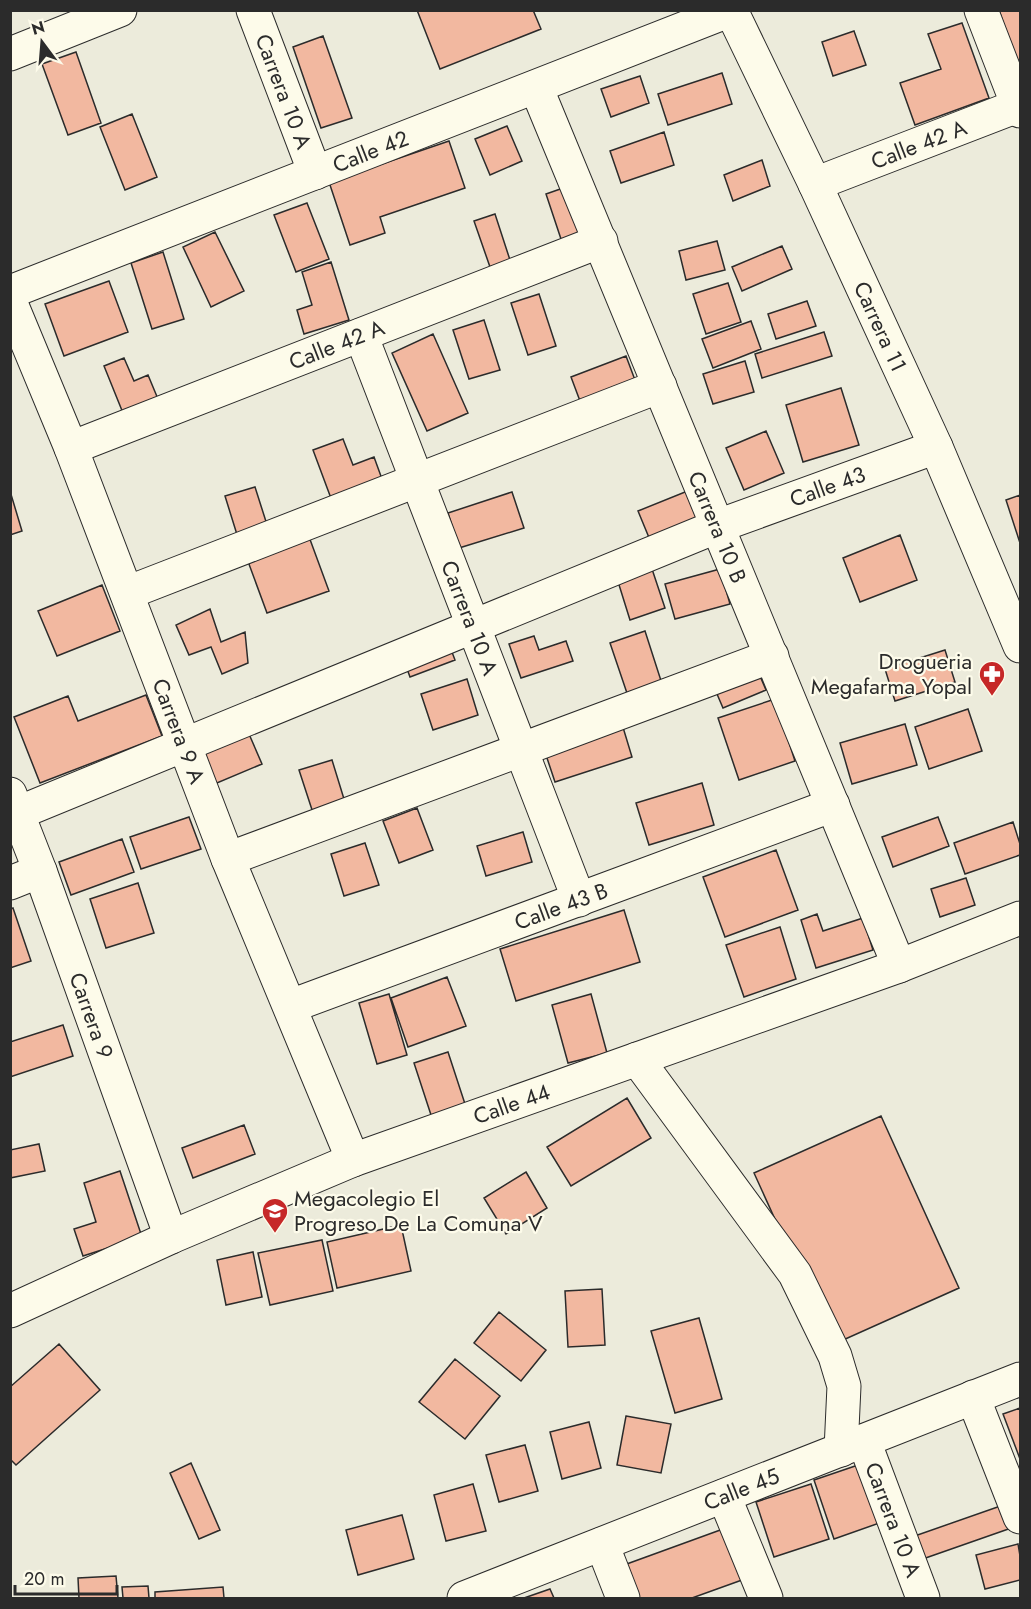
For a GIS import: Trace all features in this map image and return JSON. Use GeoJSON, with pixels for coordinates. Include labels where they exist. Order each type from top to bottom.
{"type":"FeatureCollection","features":[{"type":"Feature","properties":{"kind":"street"},"geometry":{"type":"LineString","coordinates":[[10,54],[120,10]]}},
{"type":"Feature","properties":{"kind":"street","name":"Carrera 10 A"},"geometry":{"type":"LineString","coordinates":[[253,10],[315,173]]}},
{"type":"Feature","properties":{"kind":"street","name":"Calle 42"},"geometry":{"type":"LineString","coordinates":[[10,292],[731,10]]}},
{"type":"Feature","properties":{"kind":"street","name":"Carrera 11"},"geometry":{"type":"LineString","coordinates":[[731,10],[815,184],[936,447],[1020,646]]}},
{"type":"Feature","properties":{"kind":"street"},"geometry":{"type":"LineString","coordinates":[[981,10],[1020,107]]}},
{"type":"Feature","properties":{"kind":"street","name":"Carrera 10 B"},"geometry":{"type":"LineString","coordinates":[[537,87],[899,966]]}},
{"type":"Feature","properties":{"kind":"street","name":"Calle 42 A"},"geometry":{"type":"LineString","coordinates":[[815,184],[1020,107]]}},
{"type":"Feature","properties":{"kind":"street","name":"Calle 42 A"},"geometry":{"type":"LineString","coordinates":[[71,448],[601,241]]}},
{"type":"Feature","properties":{"kind":"street","name":"Carrera 9 A"},"geometry":{"type":"LineString","coordinates":[[10,301],[71,448],[228,859],[291,1006],[353,1160]]}},
{"type":"Feature","properties":{"kind":"street","name":"Carrera 10 A"},"geometry":{"type":"LineString","coordinates":[[361,335],[579,900]]}},
{"type":"Feature","properties":{"kind":"street"},"geometry":{"type":"LineString","coordinates":[[127,593],[660,386]]}},
{"type":"Feature","properties":{"kind":"street","name":"Calle 43"},"geometry":{"type":"LineString","coordinates":[[14,804],[185,745],[718,526],[936,447]]}},
{"type":"Feature","properties":{"kind":"street"},"geometry":{"type":"LineString","coordinates":[[228,859],[772,656]]}},
{"type":"Feature","properties":{"kind":"street","name":"Carrera 9"},"geometry":{"type":"LineString","coordinates":[[14,804],[171,1237]]}},
{"type":"Feature","properties":{"kind":"street","name":"Calle 43 B"},"geometry":{"type":"LineString","coordinates":[[291,1006],[833,805]]}},
{"type":"Feature","properties":{"kind":"street"},"geometry":{"type":"LineString","coordinates":[[10,883],[40,871]]}},
{"type":"Feature","properties":{"kind":"street","name":"Calle 44"},"geometry":{"type":"LineString","coordinates":[[11,1311],[171,1237],[353,1160],[899,966],[1020,918]]}},
{"type":"Feature","properties":{"kind":"street"},"geometry":{"type":"LineString","coordinates":[[637,1059],[795,1274],[835,1356],[844,1386],[852,1445]]}},
{"type":"Feature","properties":{"kind":"street","name":"Calle 45"},"geometry":{"type":"LineString","coordinates":[[473,1597],[1020,1379]]}},
{"type":"Feature","properties":{"kind":"street"},"geometry":{"type":"LineString","coordinates":[[973,1398],[1020,1517]]}},
{"type":"Feature","properties":{"kind":"street","name":"Carrera 10 A"},"geometry":{"type":"LineString","coordinates":[[852,1445],[923,1599]]}},
{"type":"Feature","properties":{"kind":"street"},"geometry":{"type":"LineString","coordinates":[[724,1496],[766,1599]]}},
{"type":"Feature","properties":{"kind":"street"},"geometry":{"type":"LineString","coordinates":[[602,1544],[623,1599]]}},
{"type":"Feature","properties":{"kind":"shaded area"},"geometry":{"type":"Polygon","coordinates":[[[11,11],[1020,11],[1020,1598],[11,1598],[11,11]]]}},
{"type":"Feature","properties":{"kind":"building"},"geometry":{"type":"Polygon","coordinates":[[[417,10],[533,10],[541,29],[440,69],[417,10]]]}},
{"type":"Feature","properties":{"kind":"building"},"geometry":{"type":"Polygon","coordinates":[[[999,10],[1020,10],[1020,73],[999,10]]]}},
{"type":"Feature","properties":{"kind":"building"},"geometry":{"type":"Polygon","coordinates":[[[962,23],[989,98],[915,125],[900,83],[941,69],[928,34],[962,23]]]}},
{"type":"Feature","properties":{"kind":"building"},"geometry":{"type":"Polygon","coordinates":[[[854,31],[866,65],[833,76],[822,42],[854,31]]]}},
{"type":"Feature","properties":{"kind":"building"},"geometry":{"type":"Polygon","coordinates":[[[323,36],[352,118],[321,128],[293,47],[323,36]]]}},
{"type":"Feature","properties":{"kind":"building"},"geometry":{"type":"Polygon","coordinates":[[[76,52],[101,123],[68,135],[42,64],[76,52]]]}},
{"type":"Feature","properties":{"kind":"building"},"geometry":{"type":"Polygon","coordinates":[[[722,73],[732,104],[668,125],[658,94],[722,73]]]}},
{"type":"Feature","properties":{"kind":"building"},"geometry":{"type":"Polygon","coordinates":[[[640,76],[649,103],[611,117],[601,89],[640,76]]]}},
{"type":"Feature","properties":{"kind":"building"},"geometry":{"type":"Polygon","coordinates":[[[132,114],[157,177],[125,190],[100,127],[132,114]]]}},
{"type":"Feature","properties":{"kind":"building"},"geometry":{"type":"Polygon","coordinates":[[[507,126],[522,161],[490,175],[475,139],[507,126]]]}},
{"type":"Feature","properties":{"kind":"building"},"geometry":{"type":"Polygon","coordinates":[[[664,132],[674,165],[621,183],[610,151],[664,132]]]}},
{"type":"Feature","properties":{"kind":"building"},"geometry":{"type":"Polygon","coordinates":[[[449,141],[465,188],[380,217],[385,233],[350,245],[329,182],[449,141]]]}},
{"type":"Feature","properties":{"kind":"building"},"geometry":{"type":"Polygon","coordinates":[[[762,160],[770,186],[733,201],[724,175],[762,160]]]}},
{"type":"Feature","properties":{"kind":"building"},"geometry":{"type":"Polygon","coordinates":[[[566,187],[581,236],[562,242],[546,194],[566,187]]]}},
{"type":"Feature","properties":{"kind":"building"},"geometry":{"type":"Polygon","coordinates":[[[307,203],[329,259],[296,272],[274,215],[307,203]]]}},
{"type":"Feature","properties":{"kind":"building"},"geometry":{"type":"Polygon","coordinates":[[[495,214],[510,260],[490,267],[474,221],[495,214]]]}},
{"type":"Feature","properties":{"kind":"building"},"geometry":{"type":"Polygon","coordinates":[[[215,232],[244,291],[211,307],[183,247],[215,232]]]}},
{"type":"Feature","properties":{"kind":"building"},"geometry":{"type":"Polygon","coordinates":[[[717,241],[725,270],[686,280],[679,251],[717,241]]]}},
{"type":"Feature","properties":{"kind":"building"},"geometry":{"type":"Polygon","coordinates":[[[782,246],[792,269],[742,291],[732,267],[782,246]]]}},
{"type":"Feature","properties":{"kind":"building"},"geometry":{"type":"Polygon","coordinates":[[[163,252],[184,319],[152,329],[131,263],[163,252]]]}},
{"type":"Feature","properties":{"kind":"building"},"geometry":{"type":"Polygon","coordinates":[[[331,262],[349,320],[304,334],[297,310],[312,305],[302,272],[331,262]]]}},
{"type":"Feature","properties":{"kind":"building"},"geometry":{"type":"Polygon","coordinates":[[[109,281],[128,332],[64,356],[45,304],[109,281]]]}},
{"type":"Feature","properties":{"kind":"building"},"geometry":{"type":"Polygon","coordinates":[[[728,283],[741,322],[706,334],[693,294],[728,283]]]}},
{"type":"Feature","properties":{"kind":"building"},"geometry":{"type":"Polygon","coordinates":[[[539,294],[556,346],[528,355],[511,303],[539,294]]]}},
{"type":"Feature","properties":{"kind":"building"},"geometry":{"type":"Polygon","coordinates":[[[807,301],[816,326],[776,339],[768,314],[807,301]]]}},
{"type":"Feature","properties":{"kind":"building"},"geometry":{"type":"Polygon","coordinates":[[[484,320],[500,370],[469,379],[453,330],[484,320]]]}},
{"type":"Feature","properties":{"kind":"building"},"geometry":{"type":"Polygon","coordinates":[[[751,321],[761,349],[713,368],[702,339],[751,321]]]}},
{"type":"Feature","properties":{"kind":"building"},"geometry":{"type":"Polygon","coordinates":[[[824,332],[832,356],[762,378],[755,354],[824,332]]]}},
{"type":"Feature","properties":{"kind":"building"},"geometry":{"type":"Polygon","coordinates":[[[433,334],[468,413],[427,431],[392,353],[433,334]]]}},
{"type":"Feature","properties":{"kind":"building"},"geometry":{"type":"Polygon","coordinates":[[[626,356],[638,388],[583,409],[571,377],[626,356]]]}},
{"type":"Feature","properties":{"kind":"building"},"geometry":{"type":"Polygon","coordinates":[[[124,358],[134,381],[148,375],[158,399],[123,413],[104,366],[124,358]]]}},
{"type":"Feature","properties":{"kind":"building"},"geometry":{"type":"Polygon","coordinates":[[[745,361],[754,392],[713,404],[703,374],[745,361]]]}},
{"type":"Feature","properties":{"kind":"building"},"geometry":{"type":"Polygon","coordinates":[[[841,388],[859,445],[803,462],[786,405],[841,388]]]}},
{"type":"Feature","properties":{"kind":"building"},"geometry":{"type":"Polygon","coordinates":[[[766,431],[784,473],[744,490],[726,448],[766,431]]]}},
{"type":"Feature","properties":{"kind":"building"},"geometry":{"type":"Polygon","coordinates":[[[343,439],[353,465],[374,457],[386,490],[335,509],[313,450],[343,439]]]}},
{"type":"Feature","properties":{"kind":"building"},"geometry":{"type":"Polygon","coordinates":[[[255,487],[269,531],[239,541],[225,496],[255,487]]]}},
{"type":"Feature","properties":{"kind":"building"},"geometry":{"type":"Polygon","coordinates":[[[690,490],[702,519],[650,540],[638,511],[690,490]]]}},
{"type":"Feature","properties":{"kind":"building"},"geometry":{"type":"Polygon","coordinates":[[[10,491],[22,531],[10,535],[10,491]]]}},
{"type":"Feature","properties":{"kind":"building"},"geometry":{"type":"Polygon","coordinates":[[[512,492],[524,528],[459,548],[448,513],[512,492]]]}},
{"type":"Feature","properties":{"kind":"building"},"geometry":{"type":"Polygon","coordinates":[[[1020,495],[1020,543],[1006,500],[1020,495]]]}},
{"type":"Feature","properties":{"kind":"building"},"geometry":{"type":"Polygon","coordinates":[[[308,534],[329,591],[267,613],[246,556],[308,534]]]}},
{"type":"Feature","properties":{"kind":"building"},"geometry":{"type":"Polygon","coordinates":[[[900,535],[917,580],[860,602],[843,558],[900,535]]]}},
{"type":"Feature","properties":{"kind":"building"},"geometry":{"type":"Polygon","coordinates":[[[649,560],[665,608],[630,620],[615,572],[649,560]]]}},
{"type":"Feature","properties":{"kind":"building"},"geometry":{"type":"Polygon","coordinates":[[[720,569],[730,604],[675,619],[665,584],[720,569]]]}},
{"type":"Feature","properties":{"kind":"building"},"geometry":{"type":"Polygon","coordinates":[[[102,585],[120,631],[57,656],[38,611],[102,585]]]}},
{"type":"Feature","properties":{"kind":"building"},"geometry":{"type":"Polygon","coordinates":[[[210,609],[221,642],[245,632],[248,663],[222,674],[211,647],[189,655],[176,625],[210,609]]]}},
{"type":"Feature","properties":{"kind":"building"},"geometry":{"type":"Polygon","coordinates":[[[645,631],[664,690],[630,702],[610,643],[645,631]]]}},
{"type":"Feature","properties":{"kind":"building"},"geometry":{"type":"Polygon","coordinates":[[[534,636],[539,650],[566,641],[573,661],[521,678],[509,644],[534,636]]]}},
{"type":"Feature","properties":{"kind":"building"},"geometry":{"type":"Polygon","coordinates":[[[447,639],[455,660],[410,677],[402,655],[447,639]]]}},
{"type":"Feature","properties":{"kind":"building"},"geometry":{"type":"Polygon","coordinates":[[[945,650],[955,682],[895,701],[885,669],[945,650]]]}},
{"type":"Feature","properties":{"kind":"building"},"geometry":{"type":"Polygon","coordinates":[[[757,669],[766,690],[723,708],[714,687],[757,669]]]}},
{"type":"Feature","properties":{"kind":"building"},"geometry":{"type":"Polygon","coordinates":[[[467,679],[478,715],[433,730],[421,694],[467,679]]]}},
{"type":"Feature","properties":{"kind":"building"},"geometry":{"type":"Polygon","coordinates":[[[146,695],[162,736],[40,783],[14,717],[68,696],[78,721],[146,695]]]}},
{"type":"Feature","properties":{"kind":"building"},"geometry":{"type":"Polygon","coordinates":[[[775,699],[795,761],[739,780],[718,718],[775,699]]]}},
{"type":"Feature","properties":{"kind":"building"},"geometry":{"type":"Polygon","coordinates":[[[968,709],[982,751],[929,769],[915,727],[968,709]]]}},
{"type":"Feature","properties":{"kind":"building"},"geometry":{"type":"Polygon","coordinates":[[[622,724],[632,757],[555,782],[544,749],[622,724]]]}},
{"type":"Feature","properties":{"kind":"building"},"geometry":{"type":"Polygon","coordinates":[[[905,724],[917,765],[852,784],[840,743],[905,724]]]}},
{"type":"Feature","properties":{"kind":"building"},"geometry":{"type":"Polygon","coordinates":[[[249,734],[262,764],[205,788],[192,757],[249,734]]]}},
{"type":"Feature","properties":{"kind":"building"},"geometry":{"type":"Polygon","coordinates":[[[332,760],[348,812],[316,822],[299,770],[332,760]]]}},
{"type":"Feature","properties":{"kind":"building"},"geometry":{"type":"Polygon","coordinates":[[[702,783],[714,825],[649,845],[636,803],[702,783]]]}},
{"type":"Feature","properties":{"kind":"building"},"geometry":{"type":"Polygon","coordinates":[[[417,808],[433,850],[399,863],[383,821],[417,808]]]}},
{"type":"Feature","properties":{"kind":"building"},"geometry":{"type":"Polygon","coordinates":[[[189,817],[201,849],[141,869],[130,837],[189,817]]]}},
{"type":"Feature","properties":{"kind":"building"},"geometry":{"type":"Polygon","coordinates":[[[938,817],[949,846],[893,867],[882,837],[938,817]]]}},
{"type":"Feature","properties":{"kind":"building"},"geometry":{"type":"Polygon","coordinates":[[[1013,822],[1020,844],[1020,855],[965,874],[954,843],[1013,822]]]}},
{"type":"Feature","properties":{"kind":"building"},"geometry":{"type":"Polygon","coordinates":[[[523,832],[532,862],[486,876],[477,846],[523,832]]]}},
{"type":"Feature","properties":{"kind":"building"},"geometry":{"type":"Polygon","coordinates":[[[122,839],[134,872],[71,895],[59,862],[122,839]]]}},
{"type":"Feature","properties":{"kind":"building"},"geometry":{"type":"Polygon","coordinates":[[[365,843],[379,885],[344,896],[331,854],[365,843]]]}},
{"type":"Feature","properties":{"kind":"building"},"geometry":{"type":"Polygon","coordinates":[[[776,850],[798,910],[725,937],[703,877],[776,850]]]}},
{"type":"Feature","properties":{"kind":"building"},"geometry":{"type":"Polygon","coordinates":[[[966,878],[975,905],[940,917],[931,889],[966,878]]]}},
{"type":"Feature","properties":{"kind":"building"},"geometry":{"type":"Polygon","coordinates":[[[138,883],[154,933],[106,948],[90,899],[138,883]]]}},
{"type":"Feature","properties":{"kind":"building"},"geometry":{"type":"Polygon","coordinates":[[[13,908],[31,961],[10,968],[10,909],[13,908]]]}},
{"type":"Feature","properties":{"kind":"building"},"geometry":{"type":"Polygon","coordinates":[[[624,910],[640,962],[516,1001],[500,949],[624,910]]]}},
{"type":"Feature","properties":{"kind":"building"},"geometry":{"type":"Polygon","coordinates":[[[817,914],[823,931],[863,918],[873,950],[816,968],[801,920],[817,914]]]}},
{"type":"Feature","properties":{"kind":"building"},"geometry":{"type":"Polygon","coordinates":[[[780,927],[796,979],[744,997],[726,945],[780,927]]]}},
{"type":"Feature","properties":{"kind":"building"},"geometry":{"type":"Polygon","coordinates":[[[447,977],[466,1026],[408,1047],[391,998],[447,977]]]}},
{"type":"Feature","properties":{"kind":"building"},"geometry":{"type":"Polygon","coordinates":[[[389,994],[407,1055],[377,1064],[359,1003],[389,994]]]}},
{"type":"Feature","properties":{"kind":"building"},"geometry":{"type":"Polygon","coordinates":[[[591,994],[607,1053],[568,1063],[552,1005],[591,994]]]}},
{"type":"Feature","properties":{"kind":"building"},"geometry":{"type":"Polygon","coordinates":[[[63,1025],[73,1056],[10,1077],[10,1042],[63,1025]]]}},
{"type":"Feature","properties":{"kind":"building"},"geometry":{"type":"Polygon","coordinates":[[[448,1052],[466,1107],[432,1118],[414,1063],[448,1052]]]}},
{"type":"Feature","properties":{"kind":"building"},"geometry":{"type":"Polygon","coordinates":[[[627,1098],[651,1138],[571,1186],[547,1147],[627,1098]]]}},
{"type":"Feature","properties":{"kind":"building"},"geometry":{"type":"Polygon","coordinates":[[[881,1116],[959,1288],[832,1345],[754,1173],[881,1116]]]}},
{"type":"Feature","properties":{"kind":"building"},"geometry":{"type":"Polygon","coordinates":[[[244,1125],[255,1154],[193,1178],[182,1148],[244,1125]]]}},
{"type":"Feature","properties":{"kind":"building"},"geometry":{"type":"Polygon","coordinates":[[[39,1144],[45,1171],[10,1178],[10,1150],[39,1144]]]}},
{"type":"Feature","properties":{"kind":"building"},"geometry":{"type":"Polygon","coordinates":[[[120,1171],[142,1237],[83,1256],[74,1229],[96,1222],[84,1183],[120,1171]]]}},
{"type":"Feature","properties":{"kind":"building"},"geometry":{"type":"Polygon","coordinates":[[[526,1172],[547,1208],[506,1234],[484,1198],[526,1172]]]}},
{"type":"Feature","properties":{"kind":"building"},"geometry":{"type":"Polygon","coordinates":[[[401,1225],[411,1271],[337,1288],[327,1242],[401,1225]]]}},
{"type":"Feature","properties":{"kind":"building"},"geometry":{"type":"Polygon","coordinates":[[[322,1240],[333,1291],[270,1305],[258,1253],[322,1240]]]}},
{"type":"Feature","properties":{"kind":"building"},"geometry":{"type":"Polygon","coordinates":[[[253,1252],[262,1297],[226,1305],[217,1260],[253,1252]]]}},
{"type":"Feature","properties":{"kind":"building"},"geometry":{"type":"Polygon","coordinates":[[[602,1289],[605,1345],[568,1347],[565,1291],[602,1289]]]}},
{"type":"Feature","properties":{"kind":"building"},"geometry":{"type":"Polygon","coordinates":[[[499,1312],[546,1350],[521,1381],[474,1343],[499,1312]]]}},
{"type":"Feature","properties":{"kind":"building"},"geometry":{"type":"Polygon","coordinates":[[[699,1318],[722,1399],[675,1413],[651,1331],[699,1318]]]}},
{"type":"Feature","properties":{"kind":"building"},"geometry":{"type":"Polygon","coordinates":[[[59,1344],[100,1390],[16,1465],[10,1459],[10,1387],[59,1344]]]}},
{"type":"Feature","properties":{"kind":"building"},"geometry":{"type":"Polygon","coordinates":[[[455,1359],[500,1396],[465,1439],[419,1402],[455,1359]]]}},
{"type":"Feature","properties":{"kind":"building"},"geometry":{"type":"Polygon","coordinates":[[[1020,1408],[1020,1459],[1003,1414],[1020,1408]]]}},
{"type":"Feature","properties":{"kind":"building"},"geometry":{"type":"Polygon","coordinates":[[[626,1416],[671,1424],[661,1473],[617,1465],[626,1416]]]}},
{"type":"Feature","properties":{"kind":"building"},"geometry":{"type":"Polygon","coordinates":[[[589,1422],[601,1468],[562,1479],[550,1432],[589,1422]]]}},
{"type":"Feature","properties":{"kind":"building"},"geometry":{"type":"Polygon","coordinates":[[[525,1445],[538,1491],[499,1502],[486,1455],[525,1445]]]}},
{"type":"Feature","properties":{"kind":"building"},"geometry":{"type":"Polygon","coordinates":[[[191,1463],[220,1530],[199,1539],[170,1473],[191,1463]]]}},
{"type":"Feature","properties":{"kind":"building"},"geometry":{"type":"Polygon","coordinates":[[[864,1463],[885,1521],[834,1539],[814,1480],[864,1463]]]}},
{"type":"Feature","properties":{"kind":"building"},"geometry":{"type":"Polygon","coordinates":[[[473,1484],[486,1531],[446,1541],[434,1495],[473,1484]]]}},
{"type":"Feature","properties":{"kind":"building"},"geometry":{"type":"Polygon","coordinates":[[[811,1484],[829,1539],[774,1557],[756,1502],[811,1484]]]}},
{"type":"Feature","properties":{"kind":"building"},"geometry":{"type":"Polygon","coordinates":[[[1009,1503],[1017,1526],[917,1561],[909,1538],[1009,1503]]]}},
{"type":"Feature","properties":{"kind":"building"},"geometry":{"type":"Polygon","coordinates":[[[402,1515],[414,1559],[358,1575],[346,1530],[402,1515]]]}},
{"type":"Feature","properties":{"kind":"building"},"geometry":{"type":"Polygon","coordinates":[[[723,1529],[742,1580],[692,1598],[637,1598],[624,1565],[723,1529]]]}},
{"type":"Feature","properties":{"kind":"building"},"geometry":{"type":"Polygon","coordinates":[[[1018,1544],[1020,1580],[985,1589],[976,1555],[1018,1544]]]}},
{"type":"Feature","properties":{"kind":"building"},"geometry":{"type":"Polygon","coordinates":[[[116,1576],[118,1598],[79,1598],[78,1578],[116,1576]]]}},
{"type":"Feature","properties":{"kind":"building"},"geometry":{"type":"Polygon","coordinates":[[[148,1586],[149,1598],[123,1598],[122,1587],[148,1586]]]}},
{"type":"Feature","properties":{"kind":"building"},"geometry":{"type":"Polygon","coordinates":[[[223,1587],[224,1598],[155,1598],[155,1592],[223,1587]]]}},
{"type":"Feature","properties":{"kind":"building"},"geometry":{"type":"Polygon","coordinates":[[[550,1589],[554,1598],[524,1598],[550,1589]]]}},
{"type":"Feature","properties":{"kind":"place","name":"Drogueria Megafarma Yopal"},"geometry":{"type":"Point","coordinates":[992,697]}},
{"type":"Feature","properties":{"kind":"place","name":"Megacolegio El Progreso De La Comuna V"},"geometry":{"type":"Point","coordinates":[275,1234]}}]}
